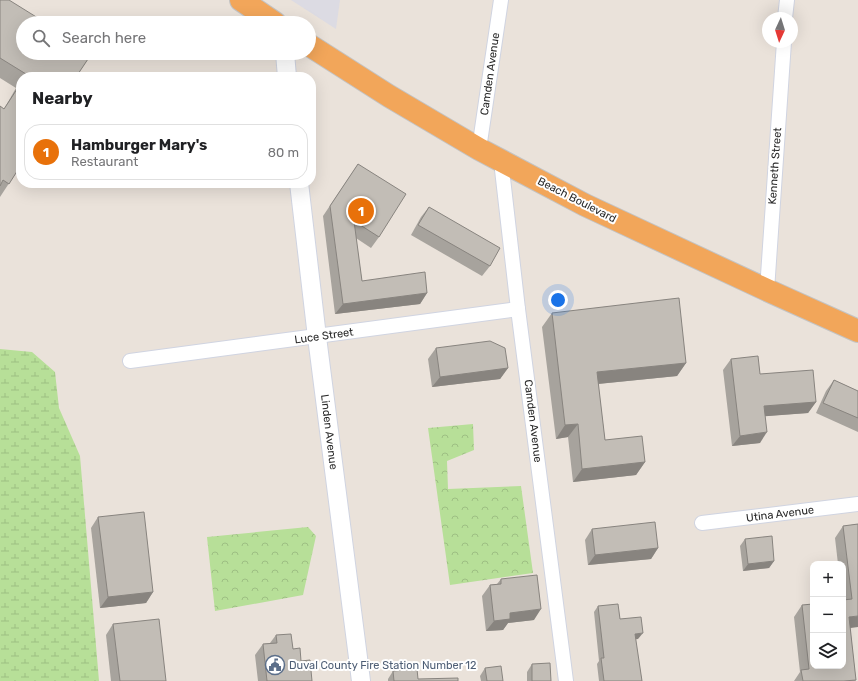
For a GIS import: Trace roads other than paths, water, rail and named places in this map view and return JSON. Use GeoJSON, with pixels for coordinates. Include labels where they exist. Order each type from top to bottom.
{"type":"FeatureCollection","features":[{"type":"Feature","properties":{"kind":"highway"},"geometry":{"type":"LineString","coordinates":[[247,2],[266,16]]}},
{"type":"Feature","properties":{"kind":"highway","name":"Beach Boulevard"},"geometry":{"type":"LineString","coordinates":[[316,49],[389,96],[479,149],[620,223],[858,331]]}},
{"type":"Feature","properties":{"kind":"street","name":"Camden Avenue"},"geometry":{"type":"LineString","coordinates":[[479,149],[501,0]]}},
{"type":"Feature","properties":{"kind":"street"},"geometry":{"type":"LineString","coordinates":[[785,12],[786,0]]}},
{"type":"Feature","properties":{"kind":"street","name":"Kenneth Street"},"geometry":{"type":"LineString","coordinates":[[767,290],[784,48]]}},
{"type":"Feature","properties":{"kind":"street"},"geometry":{"type":"LineString","coordinates":[[286,60],[287,72]]}},
{"type":"Feature","properties":{"kind":"street","name":"Camden Avenue"},"geometry":{"type":"LineString","coordinates":[[501,161],[518,309],[566,681]]}},
{"type":"Feature","properties":{"kind":"street","name":"Linden Avenue"},"geometry":{"type":"LineString","coordinates":[[300,188],[361,681]]}},
{"type":"Feature","properties":{"kind":"street","name":"Luce Street"},"geometry":{"type":"LineString","coordinates":[[130,361],[518,309]]}},
{"type":"Feature","properties":{"kind":"street","name":"Utina Avenue"},"geometry":{"type":"LineString","coordinates":[[702,523],[858,504]]}},
{"type":"Feature","properties":{"kind":"place","name":"Hamburger Mary's"},"geometry":{"type":"Point","coordinates":[361,211]}},
{"type":"Feature","properties":{"kind":"place","name":"Duval County Fire Station Number 12"},"geometry":{"type":"Point","coordinates":[275,665]}}]}
